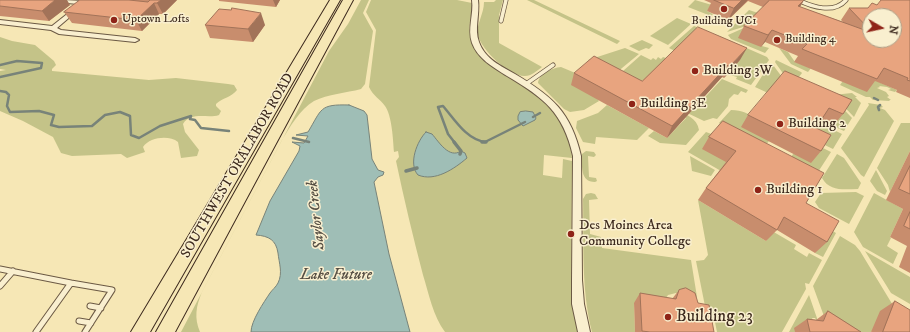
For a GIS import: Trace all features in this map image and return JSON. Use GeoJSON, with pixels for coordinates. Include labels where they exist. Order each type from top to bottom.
{"type":"FeatureCollection","features":[{"type":"Feature","properties":{"kind":"main road","name":"SOUTHWEST ORALABOR ROAD"},"geometry":{"type":"LineString","coordinates":[[140,332],[335,0]]}},
{"type":"Feature","properties":{"kind":"main road","name":"SOUTHWEST ORALABOR ROAD"},"geometry":{"type":"LineString","coordinates":[[165,332],[348,0]]}},
{"type":"Feature","properties":{"kind":"street"},"geometry":{"type":"LineString","coordinates":[[57,0],[85,1],[97,4]]}},
{"type":"Feature","properties":{"kind":"street"},"geometry":{"type":"LineString","coordinates":[[475,0],[476,5],[473,33],[477,47],[492,64],[546,97],[559,111],[568,126],[575,145],[577,188],[577,286],[578,304],[584,332]]}},
{"type":"Feature","properties":{"kind":"street"},"geometry":{"type":"LineString","coordinates":[[53,28],[85,1]]}},
{"type":"Feature","properties":{"kind":"street"},"geometry":{"type":"LineString","coordinates":[[0,22],[53,28],[59,32],[135,40]]}},
{"type":"Feature","properties":{"kind":"lane"},"geometry":{"type":"LineString","coordinates":[[501,21],[506,0]]}},
{"type":"Feature","properties":{"kind":"lane"},"geometry":{"type":"LineString","coordinates":[[798,0],[813,6],[827,8],[840,6],[846,0]]}},
{"type":"Feature","properties":{"kind":"lane"},"geometry":{"type":"LineString","coordinates":[[526,84],[553,65]]}},
{"type":"Feature","properties":{"kind":"lane"},"geometry":{"type":"LineString","coordinates":[[0,269],[112,290],[85,332]]}},
{"type":"Feature","properties":{"kind":"lane"},"geometry":{"type":"LineString","coordinates":[[0,286],[12,271]]}},
{"type":"Feature","properties":{"kind":"lane"},"geometry":{"type":"LineString","coordinates":[[38,332],[48,315],[71,283]]}},
{"type":"Feature","properties":{"kind":"lane"},"geometry":{"type":"LineString","coordinates":[[59,300],[66,301]]}},
{"type":"Feature","properties":{"kind":"lane"},"geometry":{"type":"LineString","coordinates":[[90,306],[101,308]]}},
{"type":"Feature","properties":{"kind":"lane"},"geometry":{"type":"LineString","coordinates":[[48,315],[55,316]]}},
{"type":"Feature","properties":{"kind":"lane"},"geometry":{"type":"LineString","coordinates":[[80,321],[91,323]]}},
{"type":"Feature","properties":{"kind":"shaded area"},"geometry":{"type":"Polygon","coordinates":[[[361,0],[369,0],[363,13],[373,31],[365,84],[361,89],[331,95],[309,104],[300,113],[283,139],[329,51],[348,24],[361,0]]]}},
{"type":"Feature","properties":{"kind":"shaded area"},"geometry":{"type":"Polygon","coordinates":[[[371,0],[457,0],[472,3],[470,32],[477,48],[484,58],[493,66],[536,93],[548,103],[564,127],[571,147],[572,158],[544,155],[543,175],[562,178],[563,159],[572,161],[571,293],[578,332],[445,332],[441,326],[429,297],[412,232],[396,161],[399,157],[398,151],[394,152],[392,128],[389,116],[385,106],[372,93],[369,87],[376,30],[366,12],[371,0]]]}},
{"type":"Feature","properties":{"kind":"shaded area"},"geometry":{"type":"Polygon","coordinates":[[[496,0],[503,0],[499,15],[499,43],[542,67],[536,72],[525,76],[512,72],[497,62],[484,48],[480,41],[478,31],[484,2],[494,2],[496,0]]]}},
{"type":"Feature","properties":{"kind":"shaded area"},"geometry":{"type":"Polygon","coordinates":[[[527,0],[534,0],[620,41],[617,44],[527,0]]]}},
{"type":"Feature","properties":{"kind":"shaded area"},"geometry":{"type":"Polygon","coordinates":[[[695,0],[712,5],[707,11],[713,14],[711,16],[688,7],[695,0]]]}},
{"type":"Feature","properties":{"kind":"shaded area"},"geometry":{"type":"Polygon","coordinates":[[[749,10],[761,14],[743,27],[727,32],[749,10]]]}},
{"type":"Feature","properties":{"kind":"shaded area"},"geometry":{"type":"Polygon","coordinates":[[[677,18],[691,24],[668,45],[650,36],[677,18]]]}},
{"type":"Feature","properties":{"kind":"shaded area"},"geometry":{"type":"Polygon","coordinates":[[[694,26],[709,32],[706,36],[679,53],[669,48],[694,26]]]}},
{"type":"Feature","properties":{"kind":"shaded area"},"geometry":{"type":"Polygon","coordinates":[[[746,27],[762,46],[769,48],[765,53],[731,39],[728,35],[746,27]]]}},
{"type":"Feature","properties":{"kind":"shaded area"},"geometry":{"type":"Polygon","coordinates":[[[717,35],[767,57],[769,60],[751,85],[736,79],[737,77],[727,74],[740,60],[717,35]]]}},
{"type":"Feature","properties":{"kind":"shaded area"},"geometry":{"type":"Polygon","coordinates":[[[0,37],[12,41],[35,45],[54,61],[56,65],[52,71],[149,80],[176,78],[234,85],[237,90],[216,104],[221,111],[219,115],[195,116],[186,120],[183,124],[185,132],[199,150],[197,156],[181,158],[178,142],[170,138],[160,138],[146,144],[143,147],[145,152],[127,158],[121,154],[72,156],[61,153],[53,137],[0,111],[0,71],[6,70],[0,69],[0,37]]]}},
{"type":"Feature","properties":{"kind":"shaded area"},"geometry":{"type":"Polygon","coordinates":[[[642,40],[653,45],[649,49],[646,48],[639,51],[629,46],[642,40]]]}},
{"type":"Feature","properties":{"kind":"shaded area"},"geometry":{"type":"Polygon","coordinates":[[[625,48],[639,54],[616,73],[588,60],[625,48]]]}},
{"type":"Feature","properties":{"kind":"shaded area"},"geometry":{"type":"Polygon","coordinates":[[[779,48],[788,52],[795,62],[811,68],[808,72],[791,64],[779,48]]]}},
{"type":"Feature","properties":{"kind":"shaded area"},"geometry":{"type":"Polygon","coordinates":[[[641,55],[651,60],[653,58],[656,60],[658,57],[661,59],[663,57],[666,58],[669,55],[645,84],[623,71],[641,55]]]}},
{"type":"Feature","properties":{"kind":"shaded area"},"geometry":{"type":"Polygon","coordinates":[[[776,60],[802,73],[792,86],[775,62],[776,60]]]}},
{"type":"Feature","properties":{"kind":"shaded area"},"geometry":{"type":"Polygon","coordinates":[[[769,65],[773,65],[791,89],[768,93],[755,87],[769,65]]]}},
{"type":"Feature","properties":{"kind":"shaded area"},"geometry":{"type":"Polygon","coordinates":[[[561,67],[580,75],[599,101],[584,110],[570,112],[564,109],[538,83],[543,74],[561,67]]]}},
{"type":"Feature","properties":{"kind":"shaded area"},"geometry":{"type":"Polygon","coordinates":[[[845,78],[874,80],[897,90],[895,92],[888,90],[891,89],[887,87],[879,86],[880,87],[877,88],[886,92],[889,96],[887,97],[891,100],[873,100],[870,97],[866,97],[840,85],[845,78]]]}},
{"type":"Feature","properties":{"kind":"shaded area"},"geometry":{"type":"Polygon","coordinates":[[[722,79],[748,90],[746,93],[741,91],[738,95],[734,94],[729,99],[728,106],[717,119],[713,118],[704,121],[679,109],[683,104],[694,109],[722,79]]]}},
{"type":"Feature","properties":{"kind":"shaded area"},"geometry":{"type":"Polygon","coordinates":[[[852,93],[861,103],[854,117],[833,95],[852,93]]]}},
{"type":"Feature","properties":{"kind":"shaded area"},"geometry":{"type":"Polygon","coordinates":[[[834,99],[852,118],[844,131],[833,126],[842,112],[834,99]]]}},
{"type":"Feature","properties":{"kind":"shaded area"},"geometry":{"type":"Polygon","coordinates":[[[868,103],[881,105],[883,107],[880,108],[885,110],[894,121],[864,177],[841,148],[869,105],[868,103]]]}},
{"type":"Feature","properties":{"kind":"shaded area"},"geometry":{"type":"Polygon","coordinates":[[[607,105],[649,128],[637,140],[596,137],[595,144],[583,142],[576,128],[577,121],[598,113],[607,105]]]}},
{"type":"Feature","properties":{"kind":"shaded area"},"geometry":{"type":"Polygon","coordinates":[[[675,109],[693,119],[698,126],[699,130],[686,145],[660,143],[648,136],[654,131],[667,138],[686,118],[673,111],[675,109]]]}},
{"type":"Feature","properties":{"kind":"shaded area"},"geometry":{"type":"Polygon","coordinates":[[[731,110],[745,112],[754,119],[769,141],[763,148],[719,123],[731,110]]]}},
{"type":"Feature","properties":{"kind":"shaded area"},"geometry":{"type":"Polygon","coordinates":[[[818,122],[842,134],[833,149],[808,137],[818,122]]]}},
{"type":"Feature","properties":{"kind":"shaded area"},"geometry":{"type":"Polygon","coordinates":[[[901,123],[910,123],[910,151],[890,192],[888,185],[877,168],[901,123]]]}},
{"type":"Feature","properties":{"kind":"shaded area"},"geometry":{"type":"Polygon","coordinates":[[[706,132],[714,135],[728,163],[721,171],[688,152],[706,132]]]}},
{"type":"Feature","properties":{"kind":"shaded area"},"geometry":{"type":"Polygon","coordinates":[[[283,139],[202,293],[282,140],[283,139]]]}},
{"type":"Feature","properties":{"kind":"shaded area"},"geometry":{"type":"Polygon","coordinates":[[[821,147],[831,152],[818,172],[789,161],[793,154],[821,147]]]}},
{"type":"Feature","properties":{"kind":"shaded area"},"geometry":{"type":"Polygon","coordinates":[[[586,151],[594,152],[596,155],[594,157],[588,156],[589,177],[596,178],[597,181],[595,182],[590,181],[584,176],[582,154],[586,151]]]}},
{"type":"Feature","properties":{"kind":"shaded area"},"geometry":{"type":"Polygon","coordinates":[[[837,154],[844,158],[861,183],[858,189],[833,188],[829,186],[822,178],[837,154]]]}},
{"type":"Feature","properties":{"kind":"shaded area"},"geometry":{"type":"Polygon","coordinates":[[[690,156],[715,170],[711,176],[692,171],[690,156]]]}},
{"type":"Feature","properties":{"kind":"shaded area"},"geometry":{"type":"Polygon","coordinates":[[[876,170],[887,191],[885,195],[877,191],[870,181],[876,170]]]}},
{"type":"Feature","properties":{"kind":"shaded area"},"geometry":{"type":"Polygon","coordinates":[[[856,192],[864,196],[849,224],[819,208],[815,202],[821,193],[856,192]]]}},
{"type":"Feature","properties":{"kind":"shaded area"},"geometry":{"type":"Polygon","coordinates":[[[874,193],[903,209],[887,246],[898,253],[893,264],[863,247],[854,232],[874,193]]]}},
{"type":"Feature","properties":{"kind":"shaded area"},"geometry":{"type":"Polygon","coordinates":[[[586,194],[595,194],[598,199],[589,200],[590,234],[601,237],[602,248],[691,260],[697,297],[676,293],[668,295],[666,298],[634,303],[635,332],[592,332],[586,299],[583,250],[583,199],[586,194]]]}},
{"type":"Feature","properties":{"kind":"shaded area"},"geometry":{"type":"Polygon","coordinates":[[[698,200],[766,241],[772,231],[796,245],[794,249],[807,257],[809,253],[822,260],[809,284],[805,283],[806,289],[782,332],[717,332],[715,322],[708,321],[696,261],[704,260],[708,255],[698,200]]]}},
{"type":"Feature","properties":{"kind":"shaded area"},"geometry":{"type":"Polygon","coordinates":[[[783,203],[836,233],[823,257],[815,253],[827,232],[783,203]]]}},
{"type":"Feature","properties":{"kind":"shaded area"},"geometry":{"type":"Polygon","coordinates":[[[840,236],[855,245],[860,251],[894,307],[871,332],[832,332],[829,330],[813,286],[840,236]]]}},
{"type":"Feature","properties":{"kind":"shaded area"},"geometry":{"type":"Polygon","coordinates":[[[865,251],[910,277],[910,304],[891,293],[865,251]]]}},
{"type":"Feature","properties":{"kind":"shaded area"},"geometry":{"type":"Polygon","coordinates":[[[202,293],[196,312],[200,332],[181,332],[202,293]]]}},
{"type":"Feature","properties":{"kind":"shaded area"},"geometry":{"type":"Polygon","coordinates":[[[809,295],[819,324],[815,318],[812,318],[814,322],[795,332],[789,332],[809,295]]]}},
{"type":"Feature","properties":{"kind":"water","name":"Lake Future"},"geometry":{"type":"Polygon","coordinates":[[[349,105],[364,111],[367,115],[372,159],[378,170],[384,172],[383,175],[378,177],[374,182],[389,254],[410,332],[251,332],[258,312],[277,284],[280,276],[276,245],[265,236],[256,235],[270,201],[299,151],[300,146],[292,142],[304,143],[308,136],[296,135],[308,132],[322,110],[332,106],[349,105]]]}},
{"type":"Feature","properties":{"kind":"water"},"geometry":{"type":"Polygon","coordinates":[[[520,112],[533,112],[536,118],[523,126],[518,120],[518,116],[520,112]]]}},
{"type":"Feature","properties":{"kind":"water"},"geometry":{"type":"Polygon","coordinates":[[[426,132],[432,134],[448,151],[457,153],[461,151],[465,153],[467,158],[450,170],[438,176],[424,177],[418,175],[414,165],[415,153],[426,132]]]}},
{"type":"Feature","properties":{"kind":"building"},"geometry":{"type":"Polygon","coordinates":[[[0,0],[55,0],[42,11],[0,6],[0,0]]]}},
{"type":"Feature","properties":{"kind":"building"},"geometry":{"type":"Polygon","coordinates":[[[80,0],[129,0],[148,2],[150,0],[161,0],[154,3],[136,20],[64,12],[80,0]]]}},
{"type":"Feature","properties":{"kind":"building"},"geometry":{"type":"Polygon","coordinates":[[[714,0],[742,0],[734,8],[714,0]]]}},
{"type":"Feature","properties":{"kind":"building"},"geometry":{"type":"Polygon","coordinates":[[[770,0],[804,0],[798,6],[862,29],[862,48],[902,48],[902,8],[868,8],[872,3],[877,5],[881,0],[910,0],[910,81],[907,80],[908,78],[884,68],[877,79],[802,49],[807,44],[772,30],[768,35],[744,26],[770,0]]]}},
{"type":"Feature","properties":{"kind":"building"},"geometry":{"type":"Polygon","coordinates":[[[232,8],[261,13],[248,29],[205,25],[219,9],[231,10],[232,8]]]}},
{"type":"Feature","properties":{"kind":"building"},"geometry":{"type":"Polygon","coordinates":[[[849,8],[862,8],[862,22],[849,8]]]}},
{"type":"Feature","properties":{"kind":"building"},"geometry":{"type":"Polygon","coordinates":[[[698,27],[747,48],[730,66],[728,65],[672,126],[574,73],[594,56],[642,81],[698,27]]]}},
{"type":"Feature","properties":{"kind":"building","name":"Building 2"},"geometry":{"type":"Polygon","coordinates":[[[785,71],[852,100],[843,114],[829,108],[816,128],[831,135],[821,151],[748,115],[785,71]]]}},
{"type":"Feature","properties":{"kind":"building","name":"Building 1"},"geometry":{"type":"Polygon","coordinates":[[[723,121],[824,173],[806,203],[839,221],[827,242],[784,217],[777,230],[706,188],[736,151],[709,137],[723,121]]]}},
{"type":"Feature","properties":{"kind":"building"},"geometry":{"type":"Polygon","coordinates":[[[910,166],[910,194],[899,189],[910,166]]]}},
{"type":"Feature","properties":{"kind":"building"},"geometry":{"type":"Polygon","coordinates":[[[910,212],[910,229],[904,226],[910,212]]]}},
{"type":"Feature","properties":{"kind":"building","name":"Building 23"},"geometry":{"type":"Polygon","coordinates":[[[686,288],[695,293],[698,303],[709,305],[714,332],[642,331],[640,293],[676,299],[679,290],[686,288]]]}},
{"type":"Feature","properties":{"kind":"building"},"geometry":{"type":"Polygon","coordinates":[[[895,301],[910,310],[910,332],[883,332],[895,301]]]}},
{"type":"Feature","properties":{"kind":"building"},"geometry":{"type":"Polygon","coordinates":[[[828,311],[861,332],[810,332],[807,319],[823,321],[828,311]]]}},
{"type":"Feature","properties":{"kind":"waterway","name":"Saylor Creek"},"geometry":{"type":"LineString","coordinates":[[0,65],[17,61],[42,63],[41,68],[0,77]]}},
{"type":"Feature","properties":{"kind":"waterway","name":"Saylor Creek"},"geometry":{"type":"LineString","coordinates":[[0,91],[6,92],[9,95],[7,106],[10,112],[39,111],[54,115],[51,125],[59,127],[92,126],[105,115],[120,112],[130,116],[131,135],[139,138],[160,126],[191,116],[190,119],[195,120],[201,128],[229,131]]}},
{"type":"Feature","properties":{"kind":"waterway"},"geometry":{"type":"LineString","coordinates":[[874,98],[878,100]]}},
{"type":"Feature","properties":{"kind":"waterway"},"geometry":{"type":"LineString","coordinates":[[879,110],[878,107],[880,105]]}},
{"type":"Feature","properties":{"kind":"waterway"},"geometry":{"type":"LineString","coordinates":[[455,143],[448,134],[438,107],[443,106],[467,133],[472,137],[485,142]]}},
{"type":"Feature","properties":{"kind":"waterway"},"geometry":{"type":"LineString","coordinates":[[533,117],[540,113]]}},
{"type":"Feature","properties":{"kind":"waterway"},"geometry":{"type":"LineString","coordinates":[[485,142],[525,122]]}},
{"type":"Feature","properties":{"kind":"waterway","name":"Saylor Creek"},"geometry":{"type":"LineString","coordinates":[[293,138],[309,142]]}},
{"type":"Feature","properties":{"kind":"waterway"},"geometry":{"type":"LineString","coordinates":[[454,142],[461,151],[460,154]]}},
{"type":"Feature","properties":{"kind":"waterway"},"geometry":{"type":"LineString","coordinates":[[406,171],[417,168]]}},
{"type":"Feature","properties":{"kind":"place","name":"Building UC1"},"geometry":{"type":"Point","coordinates":[724,9]}},
{"type":"Feature","properties":{"kind":"place","name":"Uptown Lofts"},"geometry":{"type":"Point","coordinates":[114,20]}},
{"type":"Feature","properties":{"kind":"place","name":"Building 4"},"geometry":{"type":"Point","coordinates":[777,40]}},
{"type":"Feature","properties":{"kind":"place","name":"Building 3W"},"geometry":{"type":"Point","coordinates":[695,71]}},
{"type":"Feature","properties":{"kind":"place","name":"Building 3E"},"geometry":{"type":"Point","coordinates":[632,104]}},
{"type":"Feature","properties":{"kind":"place","name":"Building 2"},"geometry":{"type":"Point","coordinates":[780,124]}},
{"type":"Feature","properties":{"kind":"place","name":"Building 1"},"geometry":{"type":"Point","coordinates":[758,190]}},
{"type":"Feature","properties":{"kind":"place","name":"Des Moines Area Community College"},"geometry":{"type":"Point","coordinates":[571,234]}},
{"type":"Feature","properties":{"kind":"place","name":"Building 23"},"geometry":{"type":"Point","coordinates":[668,317]}}]}
